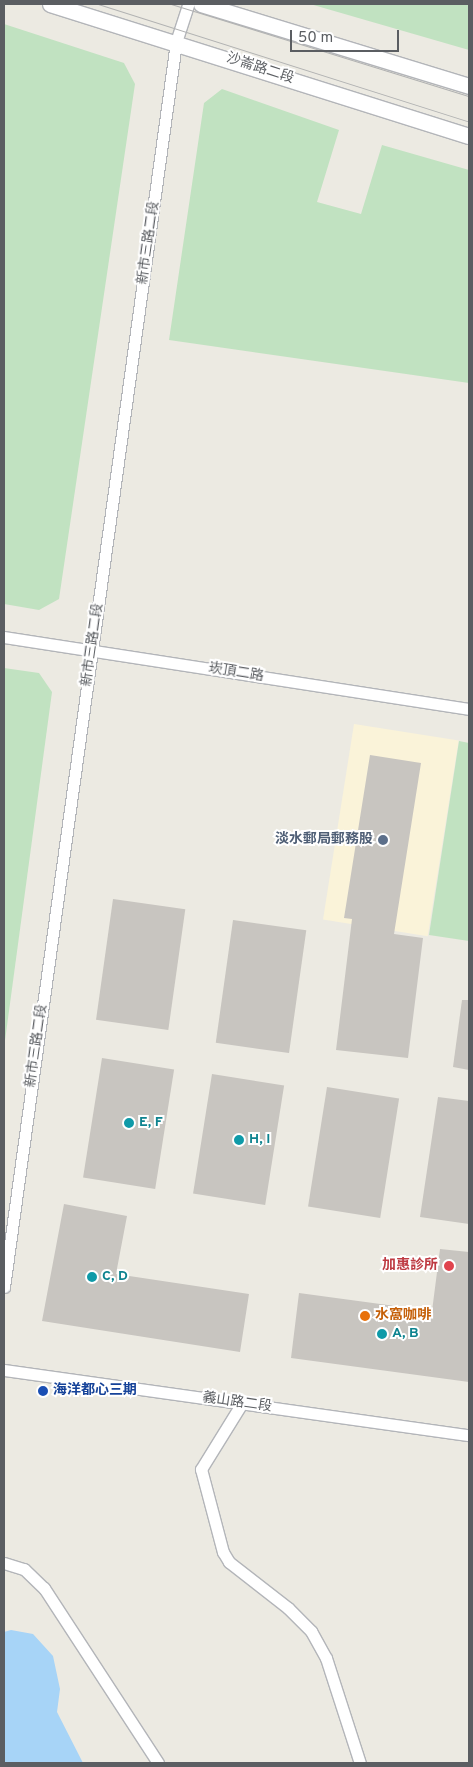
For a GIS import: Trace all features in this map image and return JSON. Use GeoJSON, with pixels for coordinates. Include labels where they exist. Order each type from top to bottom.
{"type":"FeatureCollection","features":[{"type":"Feature","properties":{"kind":"street","name":"沙崙路二段"},"geometry":{"type":"LineString","coordinates":[[50,4],[176,42],[469,136]]}},
{"type":"Feature","properties":{"kind":"street","name":"新市三路二段"},"geometry":{"type":"LineString","coordinates":[[4,1287],[176,42],[188,4]]}},
{"type":"Feature","properties":{"kind":"street"},"geometry":{"type":"LineString","coordinates":[[201,4],[469,86]]}},
{"type":"Feature","properties":{"kind":"street","name":"崁頂二路"},"geometry":{"type":"LineString","coordinates":[[4,637],[469,709]]}},
{"type":"Feature","properties":{"kind":"street","name":"義山路二段"},"geometry":{"type":"LineString","coordinates":[[4,1370],[469,1435]]}},
{"type":"Feature","properties":{"kind":"street"},"geometry":{"type":"LineString","coordinates":[[242,1403],[201,1469],[223,1552],[229,1562],[288,1608],[311,1632],[326,1658],[360,1763]]}},
{"type":"Feature","properties":{"kind":"street"},"geometry":{"type":"LineString","coordinates":[[4,1563],[24,1569],[44,1588],[158,1763]]}},
{"type":"Feature","properties":{"kind":"shaded area"},"geometry":{"type":"Polygon","coordinates":[[[354,724],[459,741],[428,936],[323,920],[354,724]]]}},
{"type":"Feature","properties":{"kind":"green space"},"geometry":{"type":"Polygon","coordinates":[[[310,4],[469,4],[469,50],[310,4]]]}},
{"type":"Feature","properties":{"kind":"green space"},"geometry":{"type":"Polygon","coordinates":[[[4,24],[124,63],[135,84],[59,599],[39,610],[4,604],[4,24]]]}},
{"type":"Feature","properties":{"kind":"green space"},"geometry":{"type":"Polygon","coordinates":[[[222,89],[339,130],[317,202],[361,214],[382,145],[469,170],[469,383],[169,340],[204,103],[222,89]]]}},
{"type":"Feature","properties":{"kind":"green space"},"geometry":{"type":"Polygon","coordinates":[[[4,668],[39,673],[52,692],[4,1048],[4,668]]]}},
{"type":"Feature","properties":{"kind":"green space"},"geometry":{"type":"Polygon","coordinates":[[[459,741],[469,743],[469,941],[429,935],[459,741]]]}},
{"type":"Feature","properties":{"kind":"water"},"geometry":{"type":"Polygon","coordinates":[[[11,1630],[33,1634],[53,1656],[60,1689],[57,1712],[83,1763],[4,1763],[4,1632],[11,1630]]]}},
{"type":"Feature","properties":{"kind":"building"},"geometry":{"type":"Polygon","coordinates":[[[370,755],[421,763],[394,934],[423,938],[408,1058],[336,1050],[352,919],[344,918],[370,755]]]}},
{"type":"Feature","properties":{"kind":"building"},"geometry":{"type":"Polygon","coordinates":[[[113,899],[185,909],[168,1030],[96,1020],[113,899]]]}},
{"type":"Feature","properties":{"kind":"building"},"geometry":{"type":"Polygon","coordinates":[[[233,920],[306,930],[289,1053],[216,1043],[233,920]]]}},
{"type":"Feature","properties":{"kind":"building"},"geometry":{"type":"Polygon","coordinates":[[[462,1000],[469,1000],[469,1070],[453,1067],[462,1000]]]}},
{"type":"Feature","properties":{"kind":"building","name":"E, F"},"geometry":{"type":"Polygon","coordinates":[[[102,1058],[174,1069],[155,1189],[83,1178],[102,1058]]]}},
{"type":"Feature","properties":{"kind":"building","name":"H, I"},"geometry":{"type":"Polygon","coordinates":[[[212,1074],[284,1085],[265,1205],[193,1194],[212,1074]]]}},
{"type":"Feature","properties":{"kind":"building"},"geometry":{"type":"Polygon","coordinates":[[[327,1087],[399,1098],[380,1218],[308,1207],[327,1087]]]}},
{"type":"Feature","properties":{"kind":"building"},"geometry":{"type":"Polygon","coordinates":[[[438,1097],[469,1101],[469,1224],[420,1217],[438,1097]]]}},
{"type":"Feature","properties":{"kind":"building","name":"C, D"},"geometry":{"type":"Polygon","coordinates":[[[64,1204],[127,1216],[116,1274],[249,1294],[240,1352],[42,1321],[64,1204]]]}},
{"type":"Feature","properties":{"kind":"building","name":"A, B"},"geometry":{"type":"Polygon","coordinates":[[[440,1249],[469,1252],[469,1382],[291,1358],[299,1293],[432,1311],[440,1249]]]}},
{"type":"Feature","properties":{"kind":"tram line"},"geometry":{"type":"LineString","coordinates":[[98,4],[469,122]]}},
{"type":"Feature","properties":{"kind":"tram line"},"geometry":{"type":"LineString","coordinates":[[171,4],[469,96]]}},
{"type":"Feature","properties":{"kind":"place","name":"淡水郵局郵務股"},"geometry":{"type":"Point","coordinates":[383,840]}},
{"type":"Feature","properties":{"kind":"place","name":"E, F"},"geometry":{"type":"Point","coordinates":[129,1123]}},
{"type":"Feature","properties":{"kind":"place","name":"H, I"},"geometry":{"type":"Point","coordinates":[239,1140]}},
{"type":"Feature","properties":{"kind":"place","name":"加惠診所"},"geometry":{"type":"Point","coordinates":[449,1266]}},
{"type":"Feature","properties":{"kind":"place","name":"C, D"},"geometry":{"type":"Point","coordinates":[92,1277]}},
{"type":"Feature","properties":{"kind":"place","name":"水窩咖啡"},"geometry":{"type":"Point","coordinates":[365,1316]}},
{"type":"Feature","properties":{"kind":"place","name":"A, B"},"geometry":{"type":"Point","coordinates":[382,1334]}},
{"type":"Feature","properties":{"kind":"place","name":"海洋都心三期"},"geometry":{"type":"Point","coordinates":[43,1391]}}]}
